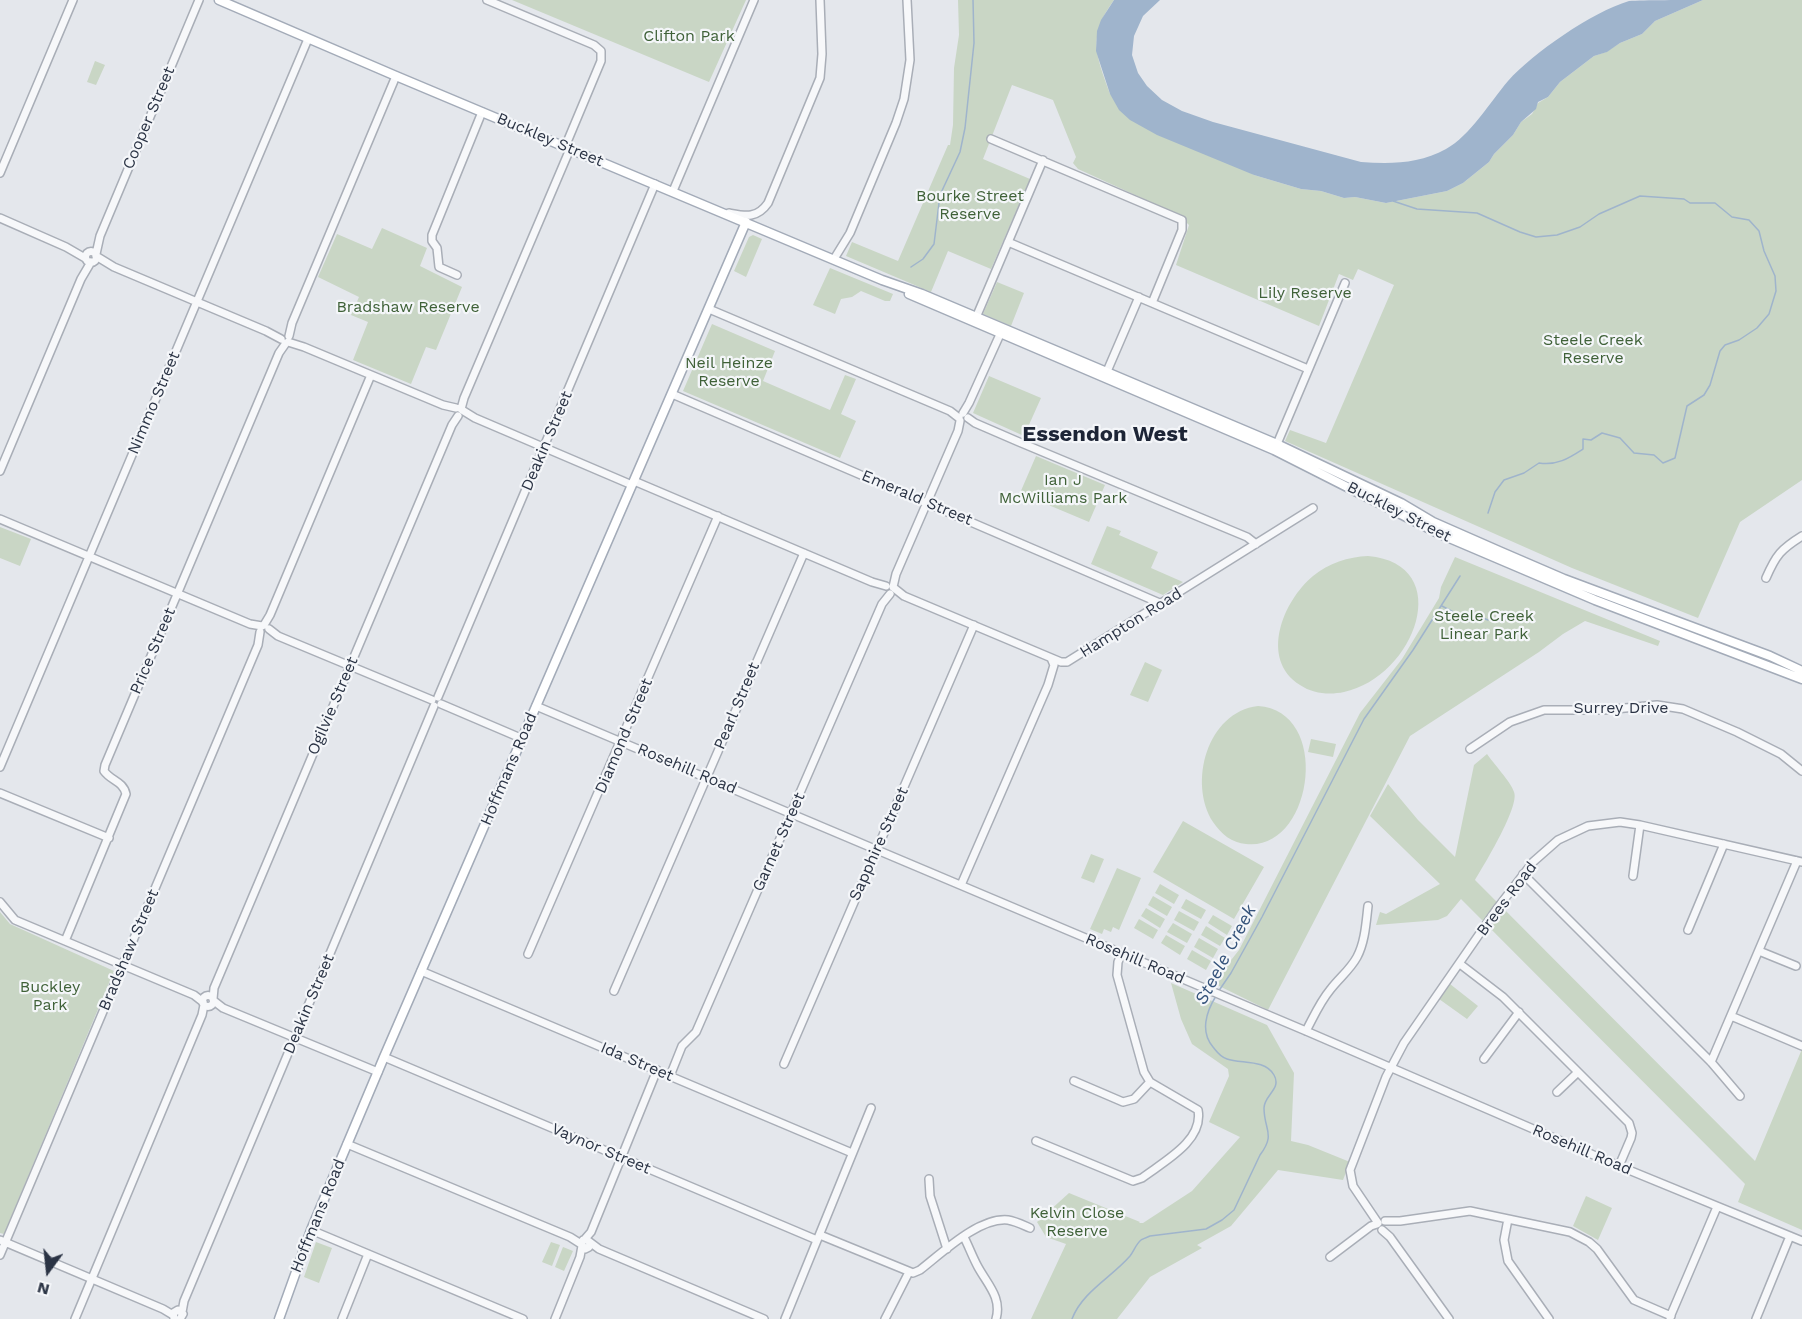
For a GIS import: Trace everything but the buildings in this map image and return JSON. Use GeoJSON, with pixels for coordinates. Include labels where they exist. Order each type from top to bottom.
{"type":"FeatureCollection","features":[{"type":"Feature","properties":{"kind":"main road","name":"Buckley Street"},"geometry":{"type":"LineString","coordinates":[[219,0],[567,148],[922,294],[1001,331],[1276,447],[1401,503],[1433,522],[1564,579],[1770,656],[1802,671]]}},
{"type":"Feature","properties":{"kind":"main road","name":"Hoffmans Road"},"geometry":{"type":"LineString","coordinates":[[279,1319],[311,1230],[347,1144],[746,222]]}},
{"type":"Feature","properties":{"kind":"main road","name":"Buckley Street"},"geometry":{"type":"LineString","coordinates":[[1276,447],[1451,539],[1594,600],[1802,679]]}},
{"type":"Feature","properties":{"kind":"street"},"geometry":{"type":"LineString","coordinates":[[0,173],[73,0]]}},
{"type":"Feature","properties":{"kind":"street","name":"Cooper Street"},"geometry":{"type":"LineString","coordinates":[[0,471],[199,0]]}},
{"type":"Feature","properties":{"kind":"street","name":"Ogilvie Street"},"geometry":{"type":"LineString","coordinates":[[75,1319],[464,398],[601,61],[601,51],[594,45],[487,0]]}},
{"type":"Feature","properties":{"kind":"street"},"geometry":{"type":"LineString","coordinates":[[673,191],[754,0]]}},
{"type":"Feature","properties":{"kind":"street"},"geometry":{"type":"LineString","coordinates":[[723,212],[752,215],[761,212],[768,203],[819,78],[822,54],[820,0]]}},
{"type":"Feature","properties":{"kind":"street"},"geometry":{"type":"LineString","coordinates":[[834,259],[846,238],[892,134],[904,99],[909,67],[907,0]]}},
{"type":"Feature","properties":{"kind":"street","name":"Nimmo Street"},"geometry":{"type":"LineString","coordinates":[[0,767],[308,39]]}},
{"type":"Feature","properties":{"kind":"street","name":"Price Street"},"geometry":{"type":"LineString","coordinates":[[65,942],[126,794],[118,781],[104,771],[105,765],[396,76]]}},
{"type":"Feature","properties":{"kind":"street"},"geometry":{"type":"LineString","coordinates":[[457,275],[439,267],[437,248],[432,241],[432,235],[482,112]]}},
{"type":"Feature","properties":{"kind":"street"},"geometry":{"type":"LineString","coordinates":[[991,139],[1182,220],[1182,230],[1152,303]]}},
{"type":"Feature","properties":{"kind":"street"},"geometry":{"type":"LineString","coordinates":[[976,320],[1042,160]]}},
{"type":"Feature","properties":{"kind":"street","name":"Deakin Street"},"geometry":{"type":"LineString","coordinates":[[178,1316],[655,184]]}},
{"type":"Feature","properties":{"kind":"street"},"geometry":{"type":"LineString","coordinates":[[0,218],[458,411]]}},
{"type":"Feature","properties":{"kind":"street"},"geometry":{"type":"LineString","coordinates":[[1008,242],[1308,369]]}},
{"type":"Feature","properties":{"kind":"street"},"geometry":{"type":"LineString","coordinates":[[1276,447],[1345,283]]}},
{"type":"Feature","properties":{"kind":"street"},"geometry":{"type":"LineString","coordinates":[[1106,375],[1139,297]]}},
{"type":"Feature","properties":{"kind":"street"},"geometry":{"type":"LineString","coordinates":[[709,309],[1247,537],[1256,544]]}},
{"type":"Feature","properties":{"kind":"street","name":"Garnet Street"},"geometry":{"type":"LineString","coordinates":[[670,1076],[682,1046],[696,1032],[1001,331]]}},
{"type":"Feature","properties":{"kind":"street","name":"Bradshaw Street"},"geometry":{"type":"LineString","coordinates":[[0,1255],[3,1242],[371,375]]}},
{"type":"Feature","properties":{"kind":"street","name":"Emerald Street"},"geometry":{"type":"LineString","coordinates":[[672,394],[1162,604]]}},
{"type":"Feature","properties":{"kind":"street","name":"Hampton Road"},"geometry":{"type":"LineString","coordinates":[[458,411],[544,448],[718,516],[1063,662],[1073,660],[1313,508]]}},
{"type":"Feature","properties":{"kind":"street","name":"Diamond Street"},"geometry":{"type":"LineString","coordinates":[[528,954],[718,516]]}},
{"type":"Feature","properties":{"kind":"street"},"geometry":{"type":"LineString","coordinates":[[0,518],[523,738]]}},
{"type":"Feature","properties":{"kind":"street"},"geometry":{"type":"LineString","coordinates":[[1766,578],[1775,557],[1782,549],[1802,536]]}},
{"type":"Feature","properties":{"kind":"street","name":"Pearl Street"},"geometry":{"type":"LineString","coordinates":[[614,991],[804,553]]}},
{"type":"Feature","properties":{"kind":"street","name":"Sapphire Street"},"geometry":{"type":"LineString","coordinates":[[784,1064],[974,625]]}},
{"type":"Feature","properties":{"kind":"street"},"geometry":{"type":"LineString","coordinates":[[961,885],[1048,685],[1054,665],[1051,658]]}},
{"type":"Feature","properties":{"kind":"street","name":"Surrey Drive"},"geometry":{"type":"LineString","coordinates":[[1470,749],[1510,722],[1544,710],[1604,710],[1658,705],[1683,709],[1737,732],[1781,754],[1802,771]]}},
{"type":"Feature","properties":{"kind":"street","name":"Rosehill Road"},"geometry":{"type":"LineString","coordinates":[[537,706],[1619,1166],[1801,1241]]}},
{"type":"Feature","properties":{"kind":"street"},"geometry":{"type":"LineString","coordinates":[[0,793],[109,838]]}},
{"type":"Feature","properties":{"kind":"street","name":"Brees Road"},"geometry":{"type":"LineString","coordinates":[[1449,1319],[1353,1186],[1350,1170],[1400,1050],[1523,874],[1544,851],[1572,832],[1620,822],[1800,862]]}},
{"type":"Feature","properties":{"kind":"street"},"geometry":{"type":"LineString","coordinates":[[1633,876],[1640,825]]}},
{"type":"Feature","properties":{"kind":"street"},"geometry":{"type":"LineString","coordinates":[[1688,930],[1724,844]]}},
{"type":"Feature","properties":{"kind":"street"},"geometry":{"type":"LineString","coordinates":[[1711,1062],[1800,862]]}},
{"type":"Feature","properties":{"kind":"street"},"geometry":{"type":"LineString","coordinates":[[1523,874],[1711,1062],[1740,1096]]}},
{"type":"Feature","properties":{"kind":"street"},"geometry":{"type":"LineString","coordinates":[[0,902],[15,920],[378,1072]]}},
{"type":"Feature","properties":{"kind":"street"},"geometry":{"type":"LineString","coordinates":[[1306,1031],[1319,1003],[1358,956],[1364,936],[1368,906]]}},
{"type":"Feature","properties":{"kind":"street"},"geometry":{"type":"LineString","coordinates":[[1759,951],[1796,966]]}},
{"type":"Feature","properties":{"kind":"street"},"geometry":{"type":"LineString","coordinates":[[1036,1141],[1133,1181],[1142,1178],[1188,1142],[1195,1132],[1200,1118],[1198,1110],[1150,1082],[1144,1072],[1117,975],[1118,962],[1122,953]]}},
{"type":"Feature","properties":{"kind":"street"},"geometry":{"type":"LineString","coordinates":[[1460,964],[1489,985],[1519,1012],[1631,1127],[1631,1137],[1619,1166]]}},
{"type":"Feature","properties":{"kind":"street","name":"Ida Street"},"geometry":{"type":"LineString","coordinates":[[421,971],[852,1153]]}},
{"type":"Feature","properties":{"kind":"street"},"geometry":{"type":"LineString","coordinates":[[1484,1059],[1519,1012]]}},
{"type":"Feature","properties":{"kind":"street"},"geometry":{"type":"LineString","coordinates":[[1731,1016],[1802,1046]]}},
{"type":"Feature","properties":{"kind":"street","name":"Vaynor Street"},"geometry":{"type":"LineString","coordinates":[[384,1058],[621,1157],[909,1272]]}},
{"type":"Feature","properties":{"kind":"street"},"geometry":{"type":"LineString","coordinates":[[555,1319],[657,1070]]}},
{"type":"Feature","properties":{"kind":"street"},"geometry":{"type":"LineString","coordinates":[[1557,1092],[1577,1073]]}},
{"type":"Feature","properties":{"kind":"street"},"geometry":{"type":"LineString","coordinates":[[1074,1081],[1123,1102],[1134,1099],[1150,1082]]}},
{"type":"Feature","properties":{"kind":"street"},"geometry":{"type":"LineString","coordinates":[[785,1319],[871,1108]]}},
{"type":"Feature","properties":{"kind":"street"},"geometry":{"type":"LineString","coordinates":[[347,1144],[764,1319]]}},
{"type":"Feature","properties":{"kind":"street"},"geometry":{"type":"LineString","coordinates":[[929,1179],[933,1206],[947,1249]]}},
{"type":"Feature","properties":{"kind":"street"},"geometry":{"type":"LineString","coordinates":[[1330,1257],[1366,1231],[1382,1225],[1466,1211],[1570,1233],[1589,1242],[1597,1249],[1634,1300],[1670,1317],[1717,1207]]}},
{"type":"Feature","properties":{"kind":"street"},"geometry":{"type":"LineString","coordinates":[[885,1319],[909,1272],[920,1270],[979,1227],[1001,1220],[1014,1221],[1030,1228]]}},
{"type":"Feature","properties":{"kind":"street"},"geometry":{"type":"LineString","coordinates":[[1509,1220],[1504,1240],[1508,1261],[1549,1319]]}},
{"type":"Feature","properties":{"kind":"street"},"geometry":{"type":"LineString","coordinates":[[311,1230],[523,1319]]}},
{"type":"Feature","properties":{"kind":"street"},"geometry":{"type":"LineString","coordinates":[[1755,1319],[1790,1236]]}},
{"type":"Feature","properties":{"kind":"street"},"geometry":{"type":"LineString","coordinates":[[964,1237],[978,1267],[996,1296],[998,1309],[996,1319]]}},
{"type":"Feature","properties":{"kind":"street"},"geometry":{"type":"LineString","coordinates":[[3,1242],[178,1316]]}},
{"type":"Feature","properties":{"kind":"street"},"geometry":{"type":"LineString","coordinates":[[342,1319],[368,1254]]}},
{"type":"Feature","properties":{"kind":"green space","name":"Clifton Park"},"geometry":{"type":"Polygon","coordinates":[[[512,0],[746,0],[709,82],[512,0]]]}},
{"type":"Feature","properties":{"kind":"green space","name":"Steele Creek Reserve"},"geometry":{"type":"Polygon","coordinates":[[[958,0],[1114,0],[1097,35],[1098,56],[1110,94],[1254,175],[1301,189],[1321,191],[1344,198],[1355,197],[1386,203],[1447,191],[1463,183],[1489,162],[1513,135],[1521,122],[1532,114],[1538,103],[1548,97],[1560,82],[1594,56],[1642,34],[1655,21],[1703,0],[1802,0],[1802,480],[1740,522],[1698,618],[1572,568],[1285,441],[1290,430],[1326,443],[1394,285],[1358,269],[1353,280],[1339,274],[1319,326],[1176,265],[1189,225],[1179,215],[1078,169],[1073,163],[1076,157],[1053,100],[1012,85],[983,159],[1030,179],[991,269],[948,251],[931,292],[846,256],[852,242],[898,261],[948,145],[950,145],[953,125],[954,68],[959,35],[958,0]]]}},
{"type":"Feature","properties":{"kind":"green space"},"geometry":{"type":"Polygon","coordinates":[[[95,61],[105,65],[96,85],[87,82],[95,61]]]}},
{"type":"Feature","properties":{"kind":"green space","name":"Bradshaw Reserve"},"geometry":{"type":"Polygon","coordinates":[[[382,228],[427,248],[420,266],[462,287],[436,350],[426,347],[411,384],[353,360],[368,322],[351,315],[359,297],[318,277],[337,234],[372,249],[382,228]]]}},
{"type":"Feature","properties":{"kind":"green space"},"geometry":{"type":"Polygon","coordinates":[[[753,235],[762,239],[746,277],[734,271],[749,237],[753,235]]]}},
{"type":"Feature","properties":{"kind":"green space"},"geometry":{"type":"Polygon","coordinates":[[[830,268],[893,294],[890,301],[861,291],[852,297],[841,299],[835,314],[813,305],[830,268]]]}},
{"type":"Feature","properties":{"kind":"green space"},"geometry":{"type":"Polygon","coordinates":[[[997,282],[1024,293],[1011,326],[983,314],[997,282]]]}},
{"type":"Feature","properties":{"kind":"green space","name":"Neil Heinze Reserve"},"geometry":{"type":"Polygon","coordinates":[[[712,324],[775,351],[763,381],[830,410],[845,375],[856,379],[841,414],[856,421],[840,458],[683,391],[712,324]]]}},
{"type":"Feature","properties":{"kind":"green space"},"geometry":{"type":"Polygon","coordinates":[[[989,376],[1041,398],[1024,436],[973,413],[989,376]]]}},
{"type":"Feature","properties":{"kind":"green space","name":"Ian J McWilliams Park"},"geometry":{"type":"Polygon","coordinates":[[[1036,456],[1105,485],[1089,522],[1020,493],[1036,456]]]}},
{"type":"Feature","properties":{"kind":"green space"},"geometry":{"type":"Polygon","coordinates":[[[1107,526],[1121,531],[1119,535],[1158,552],[1151,568],[1183,582],[1163,595],[1091,564],[1107,526]]]}},
{"type":"Feature","properties":{"kind":"green space"},"geometry":{"type":"Polygon","coordinates":[[[0,527],[31,539],[20,566],[0,558],[0,527]]]}},
{"type":"Feature","properties":{"kind":"green space"},"geometry":{"type":"Polygon","coordinates":[[[1368,556],[1395,564],[1412,579],[1418,599],[1416,621],[1406,644],[1390,666],[1369,682],[1339,693],[1322,693],[1305,688],[1288,674],[1281,661],[1278,646],[1285,615],[1302,587],[1319,571],[1339,562],[1368,556]]]}},
{"type":"Feature","properties":{"kind":"green space","name":"Steele Creek Linear Park"},"geometry":{"type":"Polygon","coordinates":[[[1455,557],[1660,641],[1658,646],[1585,621],[1410,736],[1268,1010],[1213,983],[1239,950],[1360,713],[1402,659],[1439,598],[1441,587],[1455,557]]]}},
{"type":"Feature","properties":{"kind":"green space"},"geometry":{"type":"Polygon","coordinates":[[[1145,662],[1162,670],[1148,702],[1130,695],[1145,662]]]}},
{"type":"Feature","properties":{"kind":"green space"},"geometry":{"type":"Polygon","coordinates":[[[1258,706],[1282,714],[1297,731],[1305,754],[1305,780],[1299,805],[1287,827],[1269,841],[1246,844],[1227,837],[1213,822],[1202,788],[1203,770],[1207,752],[1215,735],[1226,721],[1240,711],[1258,706]]]}},
{"type":"Feature","properties":{"kind":"green space"},"geometry":{"type":"Polygon","coordinates":[[[1311,739],[1336,744],[1333,757],[1308,752],[1311,739]]]}},
{"type":"Feature","properties":{"kind":"green space"},"geometry":{"type":"Polygon","coordinates":[[[1487,754],[1509,783],[1514,792],[1514,799],[1507,822],[1475,880],[1755,1161],[1802,1049],[1802,1230],[1738,1202],[1745,1184],[1461,899],[1447,916],[1438,920],[1376,925],[1380,912],[1386,914],[1440,884],[1370,816],[1388,784],[1418,820],[1455,857],[1474,765],[1487,754]]]}},
{"type":"Feature","properties":{"kind":"green space"},"geometry":{"type":"Polygon","coordinates":[[[1183,821],[1264,867],[1234,919],[1153,872],[1183,821]]]}},
{"type":"Feature","properties":{"kind":"green space"},"geometry":{"type":"Polygon","coordinates":[[[1091,854],[1104,859],[1094,883],[1081,878],[1091,854]]]}},
{"type":"Feature","properties":{"kind":"green space"},"geometry":{"type":"Polygon","coordinates":[[[1117,868],[1141,878],[1119,930],[1113,927],[1111,932],[1104,929],[1102,934],[1090,929],[1117,868]]]}},
{"type":"Feature","properties":{"kind":"green space"},"geometry":{"type":"Polygon","coordinates":[[[1160,884],[1179,895],[1174,904],[1155,893],[1160,884]]]}},
{"type":"Feature","properties":{"kind":"green space"},"geometry":{"type":"Polygon","coordinates":[[[1153,896],[1172,907],[1167,916],[1148,905],[1153,896]]]}},
{"type":"Feature","properties":{"kind":"green space"},"geometry":{"type":"Polygon","coordinates":[[[1186,899],[1206,910],[1201,919],[1181,908],[1186,899]]]}},
{"type":"Feature","properties":{"kind":"green space"},"geometry":{"type":"Polygon","coordinates":[[[1146,908],[1165,919],[1160,928],[1141,916],[1146,908]]]}},
{"type":"Feature","properties":{"kind":"green space"},"geometry":{"type":"Polygon","coordinates":[[[1179,911],[1199,922],[1194,931],[1174,920],[1179,911]]]}},
{"type":"Feature","properties":{"kind":"green space","name":"Buckley Park"},"geometry":{"type":"Polygon","coordinates":[[[0,912],[10,924],[114,971],[4,1234],[0,1233],[0,912]]]}},
{"type":"Feature","properties":{"kind":"green space"},"geometry":{"type":"Polygon","coordinates":[[[1213,915],[1232,926],[1227,935],[1208,923],[1213,915]]]}},
{"type":"Feature","properties":{"kind":"green space"},"geometry":{"type":"Polygon","coordinates":[[[1139,919],[1158,930],[1153,939],[1134,928],[1139,919]]]}},
{"type":"Feature","properties":{"kind":"green space"},"geometry":{"type":"Polygon","coordinates":[[[1173,923],[1192,934],[1187,943],[1167,932],[1173,923]]]}},
{"type":"Feature","properties":{"kind":"green space"},"geometry":{"type":"Polygon","coordinates":[[[1206,926],[1225,938],[1220,946],[1201,935],[1206,926]]]}},
{"type":"Feature","properties":{"kind":"green space"},"geometry":{"type":"Polygon","coordinates":[[[1166,935],[1185,946],[1180,955],[1161,943],[1166,935]]]}},
{"type":"Feature","properties":{"kind":"green space"},"geometry":{"type":"Polygon","coordinates":[[[1199,938],[1218,949],[1213,958],[1194,947],[1199,938]]]}},
{"type":"Feature","properties":{"kind":"green space"},"geometry":{"type":"Polygon","coordinates":[[[1192,950],[1211,961],[1206,970],[1187,959],[1192,950]]]}},
{"type":"Feature","properties":{"kind":"green space","name":"Kelvin Close Reserve"},"geometry":{"type":"Polygon","coordinates":[[[1171,983],[1267,1025],[1294,1073],[1291,1141],[1308,1145],[1350,1162],[1343,1180],[1278,1170],[1231,1226],[1197,1245],[1202,1248],[1150,1277],[1117,1319],[1031,1319],[1066,1244],[1046,1237],[1037,1222],[1069,1193],[1143,1223],[1192,1191],[1240,1137],[1209,1122],[1229,1076],[1228,1069],[1192,1044],[1181,1019],[1171,983]]]}},
{"type":"Feature","properties":{"kind":"green space"},"geometry":{"type":"Polygon","coordinates":[[[1450,984],[1478,1006],[1467,1019],[1439,999],[1450,984]]]}},
{"type":"Feature","properties":{"kind":"green space"},"geometry":{"type":"Polygon","coordinates":[[[1586,1196],[1612,1208],[1598,1240],[1573,1226],[1586,1196]]]}},
{"type":"Feature","properties":{"kind":"green space"},"geometry":{"type":"Polygon","coordinates":[[[316,1242],[332,1248],[319,1283],[304,1277],[316,1242]]]}},
{"type":"Feature","properties":{"kind":"green space"},"geometry":{"type":"Polygon","coordinates":[[[551,1242],[560,1245],[552,1266],[542,1262],[551,1242]]]}},
{"type":"Feature","properties":{"kind":"green space"},"geometry":{"type":"Polygon","coordinates":[[[563,1247],[573,1251],[564,1271],[555,1267],[563,1247]]]}},
{"type":"Feature","properties":{"kind":"water"},"geometry":{"type":"Polygon","coordinates":[[[1114,0],[1160,0],[1143,16],[1134,36],[1132,55],[1138,73],[1147,86],[1162,100],[1182,111],[1213,122],[1361,162],[1383,163],[1426,158],[1455,143],[1508,81],[1532,58],[1598,14],[1629,1],[1703,0],[1655,21],[1642,34],[1594,56],[1560,82],[1548,97],[1538,102],[1536,109],[1521,122],[1513,135],[1489,162],[1463,183],[1447,191],[1386,203],[1355,197],[1344,198],[1321,191],[1301,189],[1254,175],[1157,135],[1130,120],[1119,110],[1110,94],[1096,51],[1097,31],[1114,0]]]}},
{"type":"Feature","properties":{"kind":"waterway"},"geometry":{"type":"LineString","coordinates":[[911,267],[923,259],[934,244],[940,195],[960,152],[965,128],[974,43],[973,0]]}},
{"type":"Feature","properties":{"kind":"waterway","name":"Steele Creek"},"geometry":{"type":"LineString","coordinates":[[1393,201],[1417,209],[1477,213],[1536,237],[1557,235],[1580,227],[1599,214],[1640,196],[1684,199],[1690,203],[1715,203],[1732,217],[1749,220],[1759,231],[1764,251],[1775,276],[1776,291],[1769,314],[1757,328],[1739,340],[1725,345],[1720,351],[1710,385],[1704,395],[1687,406],[1675,458],[1663,463],[1654,455],[1634,453],[1620,438],[1602,433],[1591,440],[1583,439],[1583,449],[1568,458],[1552,463],[1539,463],[1524,473],[1504,480],[1495,492],[1488,513]]}},
{"type":"Feature","properties":{"kind":"waterway","name":"Steele Creek"},"geometry":{"type":"LineString","coordinates":[[1218,992],[1262,917],[1364,719],[1413,650],[1460,576]]}},
{"type":"Feature","properties":{"kind":"waterway"},"geometry":{"type":"LineString","coordinates":[[1442,606],[1459,615],[1478,616],[1488,620]]}},
{"type":"Feature","properties":{"kind":"waterway","name":"Steele Creek"},"geometry":{"type":"LineString","coordinates":[[1072,1319],[1083,1301],[1123,1264],[1142,1240],[1150,1236],[1206,1229],[1234,1210],[1265,1148],[1268,1132],[1264,1108],[1276,1080],[1265,1066],[1225,1058],[1213,1047],[1207,1035],[1206,1022],[1209,1009],[1216,996]]}},
{"type":"Feature","properties":{"kind":"district","name":"Essendon West"},"geometry":{"type":"Point","coordinates":[1105,435]}},
{"type":"Feature","properties":{"kind":"park label","name":"Bourke Street Reserve"},"geometry":{"type":"Point","coordinates":[970,205]}},
{"type":"Feature","properties":{"kind":"park label","name":"Lily Reserve"},"geometry":{"type":"Point","coordinates":[1305,293]}}]}
